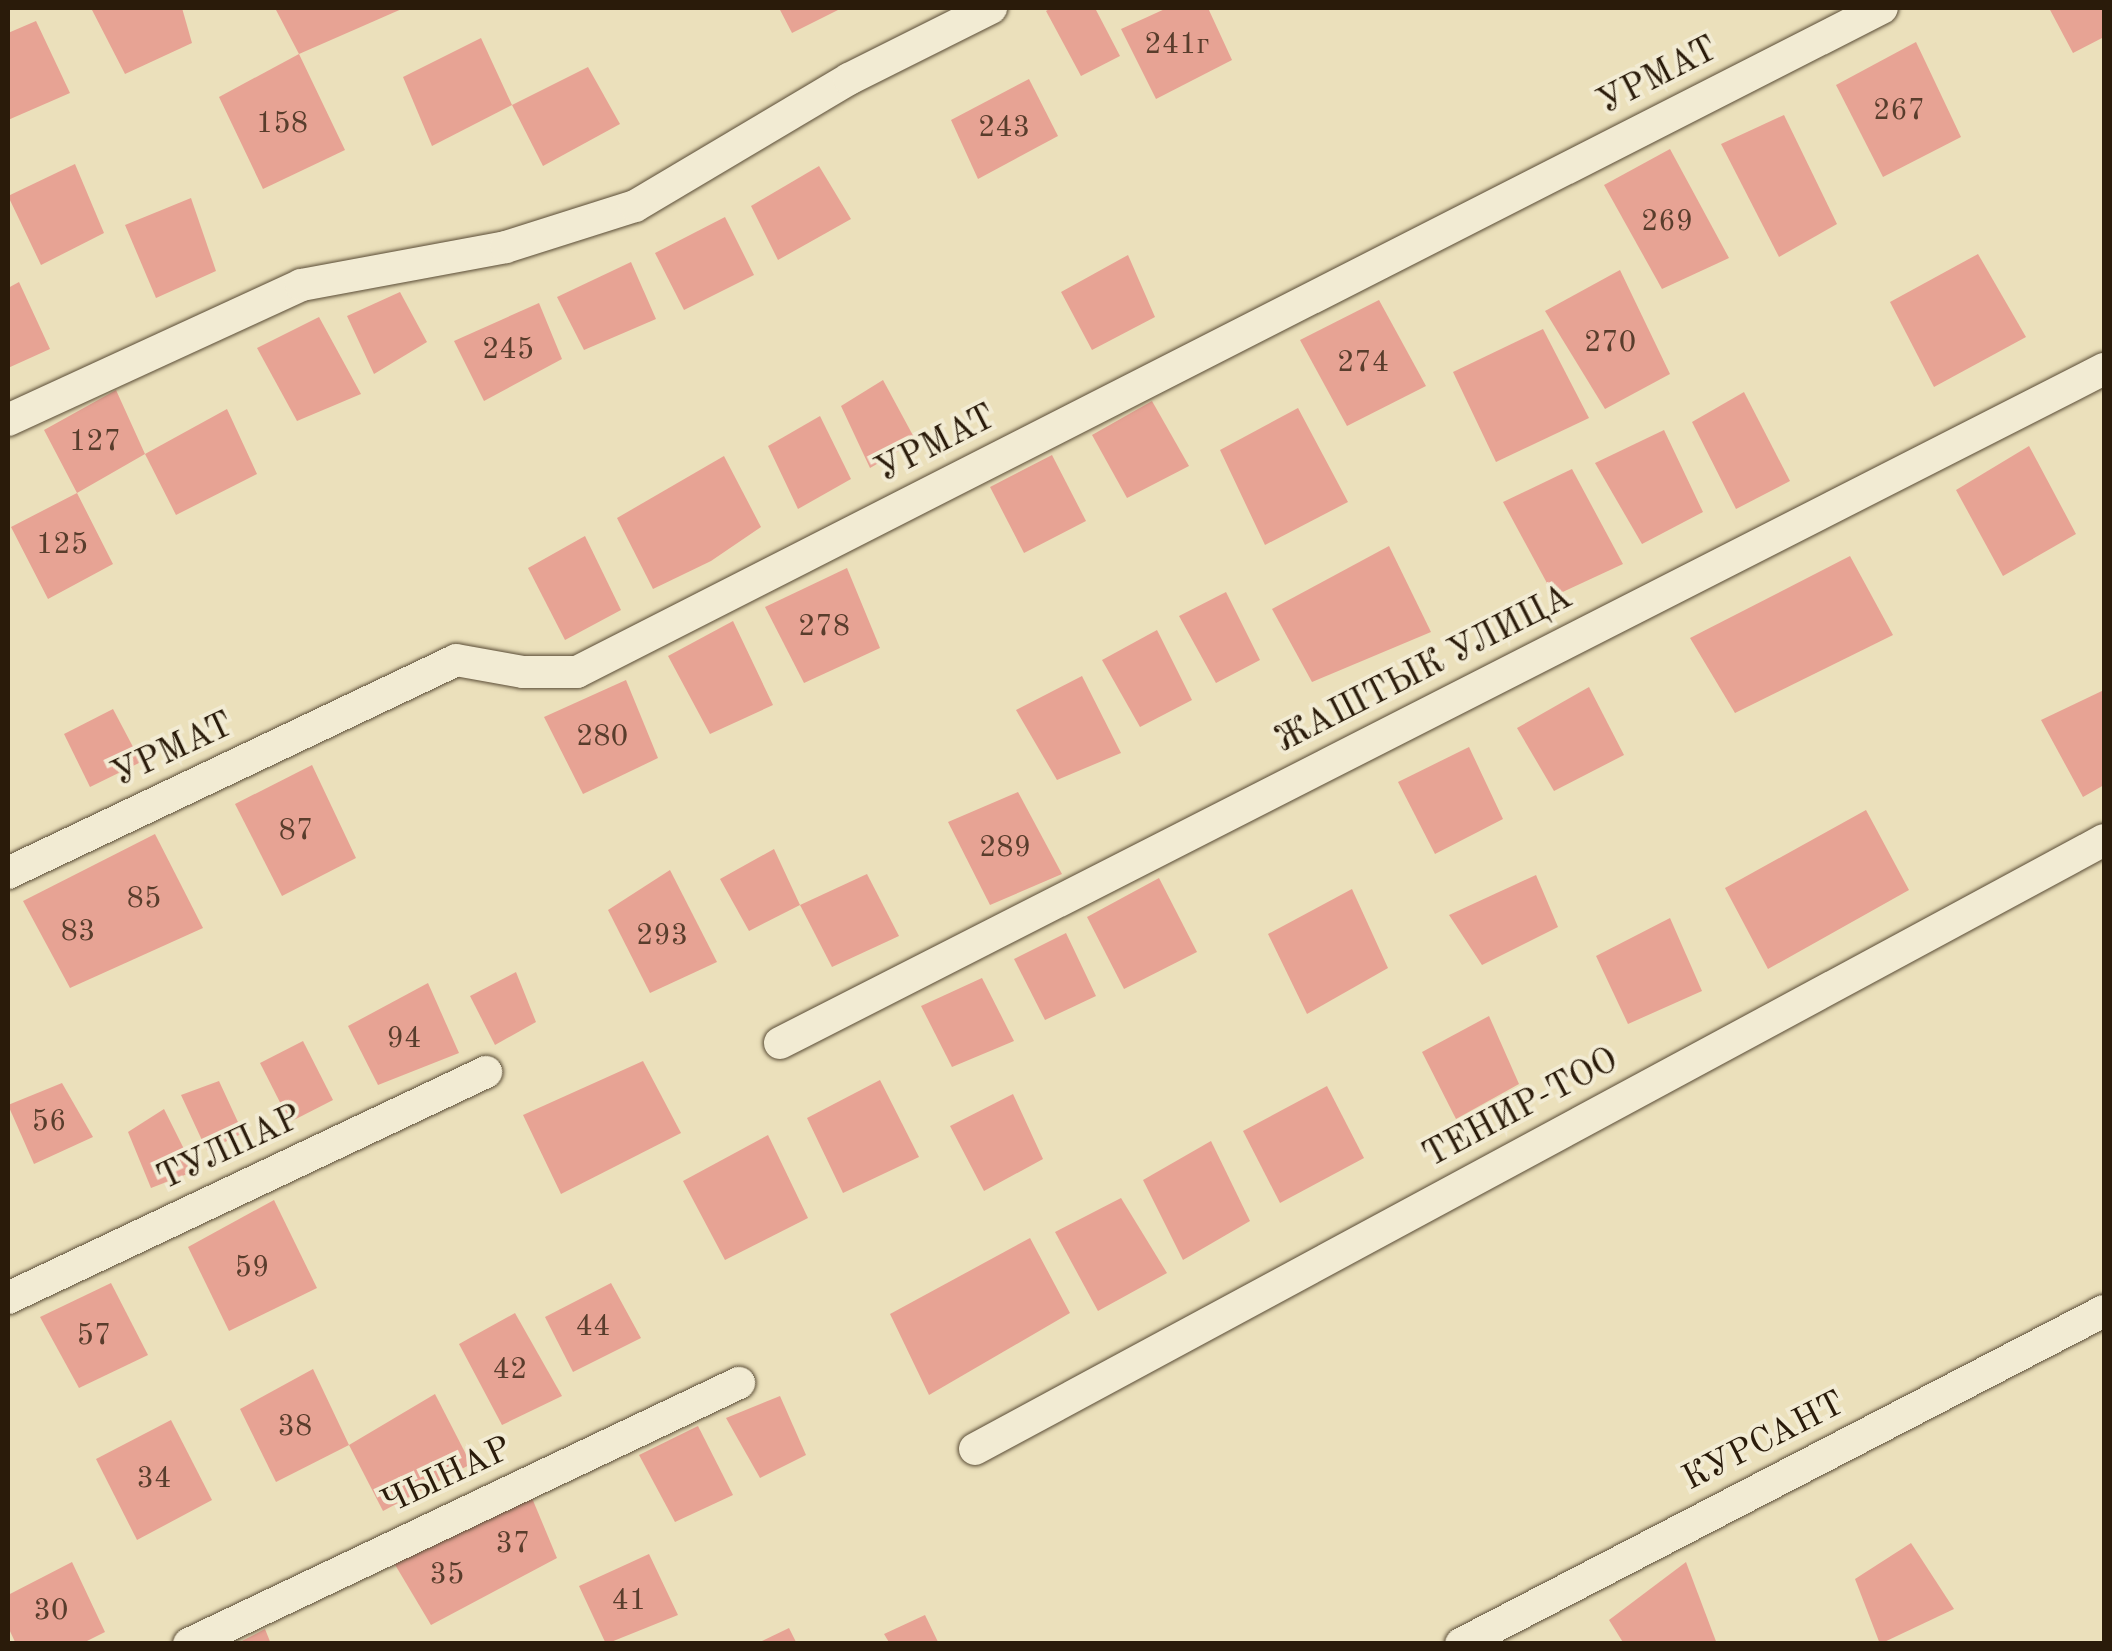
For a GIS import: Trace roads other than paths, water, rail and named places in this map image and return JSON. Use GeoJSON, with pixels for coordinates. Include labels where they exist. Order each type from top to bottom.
{"type":"FeatureCollection","features":[{"type":"Feature","properties":{"kind":"street"},"geometry":{"type":"LineString","coordinates":[[8,420],[301,284],[506,247],[635,206],[849,79],[991,8]]}},
{"type":"Feature","properties":{"kind":"street","name":"УРМАТ"},"geometry":{"type":"LineString","coordinates":[[8,874],[456,660],[523,672],[577,672],[1882,8]]}},
{"type":"Feature","properties":{"kind":"street","name":"ЖАШТЫК УЛИЦА"},"geometry":{"type":"LineString","coordinates":[[780,1042],[2104,369]]}},
{"type":"Feature","properties":{"kind":"street","name":"ТЕНИР-ТОО"},"geometry":{"type":"LineString","coordinates":[[976,1450],[2104,840]]}},
{"type":"Feature","properties":{"kind":"street","name":"ТУЛПАР"},"geometry":{"type":"LineString","coordinates":[[8,1298],[486,1072]]}},
{"type":"Feature","properties":{"kind":"street","name":"КУРСАНТ"},"geometry":{"type":"LineString","coordinates":[[1461,1644],[2104,1311]]}},
{"type":"Feature","properties":{"kind":"street","name":"ЧЫНАР"},"geometry":{"type":"LineString","coordinates":[[189,1644],[739,1383]]}}]}
